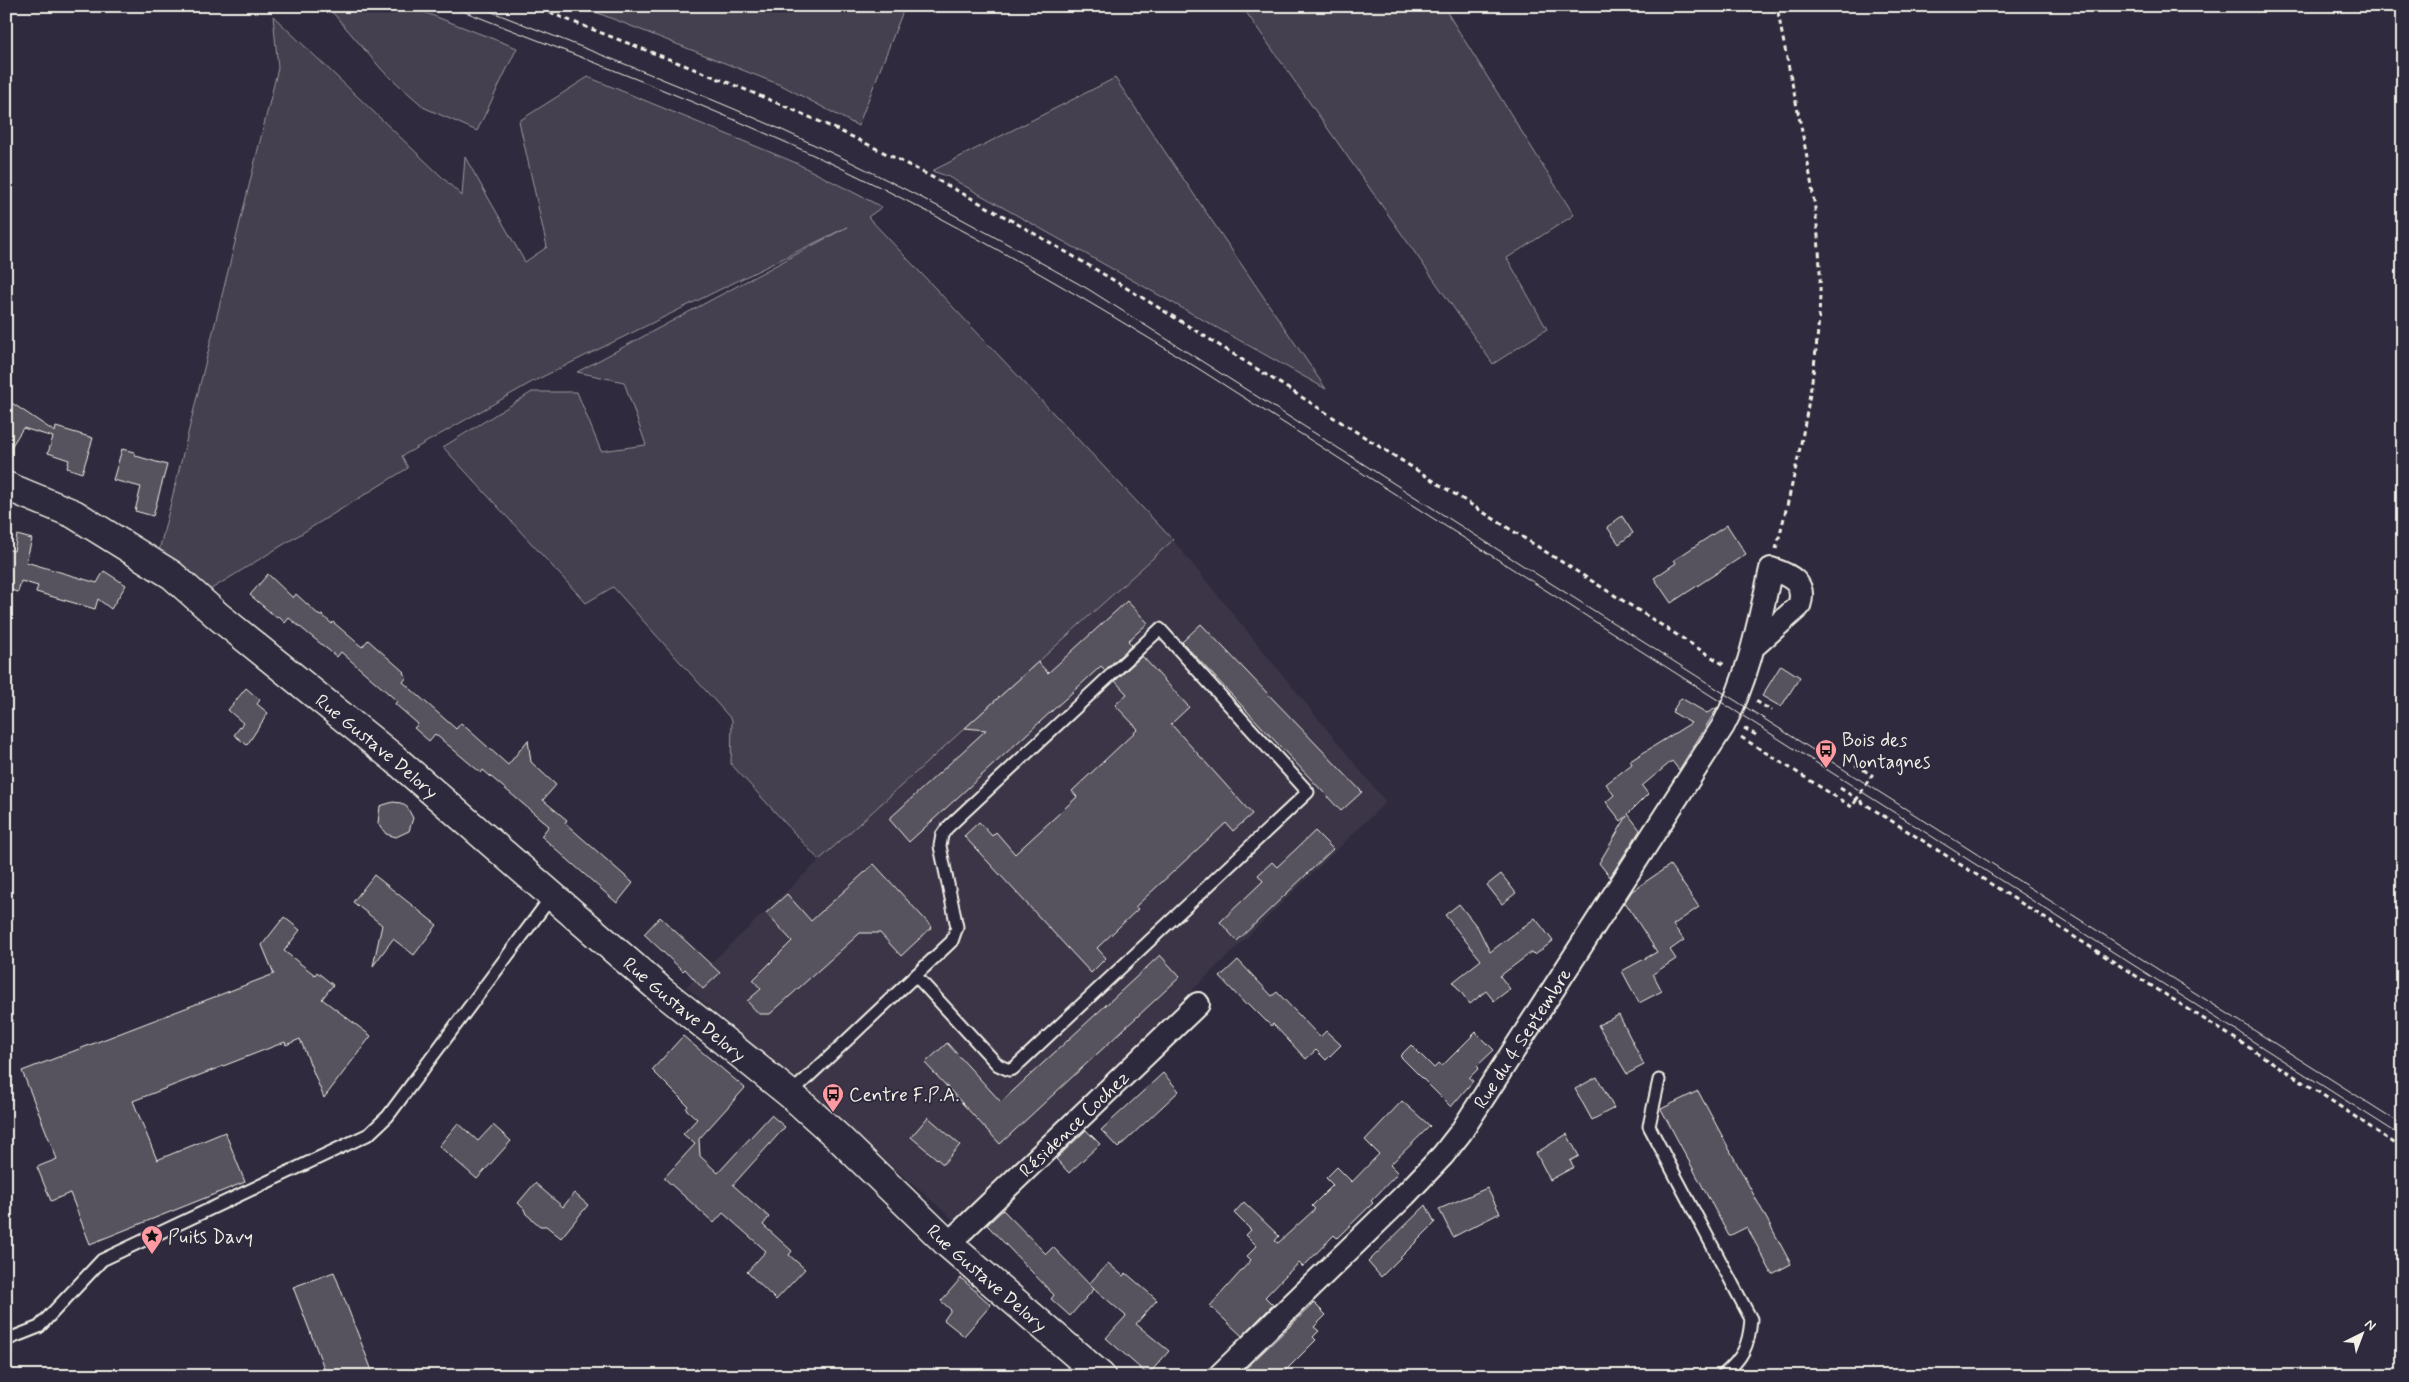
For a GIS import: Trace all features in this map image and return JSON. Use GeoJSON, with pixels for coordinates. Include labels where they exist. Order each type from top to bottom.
{"type":"FeatureCollection","features":[{"type":"Feature","properties":{"kind":"street","name":"Rue Gustave Delory"},"geometry":{"type":"LineString","coordinates":[[6,488],[74,514],[166,571],[395,759],[663,992],[790,1094],[839,1138],[948,1244],[1101,1376]]}},
{"type":"Feature","properties":{"kind":"street","name":"Rue du 4 Septembre"},"geometry":{"type":"LineString","coordinates":[[1219,1376],[1405,1195],[1452,1144],[1723,726],[1744,678],[1771,569]]}},
{"type":"Feature","properties":{"kind":"street"},"geometry":{"type":"LineString","coordinates":[[1753,647],[1796,610],[1800,601],[1801,590],[1797,581],[1789,575],[1771,569]]}},
{"type":"Feature","properties":{"kind":"street","name":"Résidence Cochez"},"geometry":{"type":"LineString","coordinates":[[948,1244],[1198,1004]]}},
{"type":"Feature","properties":{"kind":"lane"},"geometry":{"type":"LineString","coordinates":[[790,1094],[916,976],[956,935],[957,927],[940,846],[942,834],[1160,629],[1308,792],[1013,1069],[1009,1070],[998,1065],[916,976]]}},
{"type":"Feature","properties":{"kind":"lane"},"geometry":{"type":"LineString","coordinates":[[6,1340],[39,1327],[102,1260],[368,1134],[388,1116],[552,896]]}},
{"type":"Feature","properties":{"kind":"lane"},"geometry":{"type":"LineString","coordinates":[[1658,1080],[1649,1126],[1751,1319],[1749,1343],[1733,1366],[1722,1376]]}},
{"type":"Feature","properties":{"kind":"path"},"geometry":{"type":"LineString","coordinates":[[533,6],[731,84],[816,121],[894,158],[1034,232],[1189,325],[1744,678]]}},
{"type":"Feature","properties":{"kind":"path"},"geometry":{"type":"LineString","coordinates":[[1771,569],[1806,410],[1817,338],[1820,293],[1818,242],[1810,184],[1776,6]]}},
{"type":"Feature","properties":{"kind":"path"},"geometry":{"type":"LineString","coordinates":[[1723,726],[1852,807],[1872,775],[1854,764]]}},
{"type":"Feature","properties":{"kind":"path"},"geometry":{"type":"LineString","coordinates":[[1840,788],[2302,1082],[2403,1150]]}},
{"type":"Feature","properties":{"kind":"shaded area"},"geometry":{"type":"Polygon","coordinates":[[[85,6],[163,6],[155,9],[99,11],[85,6]]]}},
{"type":"Feature","properties":{"kind":"shaded area"},"geometry":{"type":"Polygon","coordinates":[[[327,6],[408,6],[517,48],[477,131],[425,108],[383,71],[327,6]]]}},
{"type":"Feature","properties":{"kind":"shaded area"},"geometry":{"type":"Polygon","coordinates":[[[580,6],[905,6],[858,126],[783,86],[580,6]]]}},
{"type":"Feature","properties":{"kind":"shaded area"},"geometry":{"type":"Polygon","coordinates":[[[1258,6],[1443,6],[1574,215],[1507,258],[1547,329],[1493,364],[1246,12],[1258,6]]]}},
{"type":"Feature","properties":{"kind":"shaded area"},"geometry":{"type":"Polygon","coordinates":[[[273,16],[462,196],[465,157],[525,262],[547,247],[519,121],[588,77],[794,162],[882,207],[868,217],[1173,540],[819,860],[731,764],[732,720],[613,587],[586,603],[443,447],[532,392],[577,392],[601,451],[646,445],[624,382],[577,372],[847,227],[532,382],[402,456],[408,468],[208,591],[158,555],[278,68],[273,16]]]}},
{"type":"Feature","properties":{"kind":"shaded area"},"geometry":{"type":"Polygon","coordinates":[[[1115,78],[1326,389],[947,176],[932,171],[1115,78]]]}},
{"type":"Feature","properties":{"kind":"shaded area"},"geometry":{"type":"Polygon","coordinates":[[[1173,540],[1386,802],[955,1221],[686,987],[819,860],[1173,540]]]}},
{"type":"Feature","properties":{"kind":"building"},"geometry":{"type":"Polygon","coordinates":[[[6,399],[55,432],[56,427],[93,438],[82,473],[67,468],[69,460],[48,453],[53,437],[23,428],[6,455],[6,399]]]}},
{"type":"Feature","properties":{"kind":"building"},"geometry":{"type":"Polygon","coordinates":[[[122,449],[134,452],[136,456],[167,465],[153,516],[135,511],[141,487],[113,480],[122,449]]]}},
{"type":"Feature","properties":{"kind":"building"},"geometry":{"type":"Polygon","coordinates":[[[1622,516],[1633,533],[1619,544],[1607,527],[1622,516]]]}},
{"type":"Feature","properties":{"kind":"building"},"geometry":{"type":"Polygon","coordinates":[[[1727,525],[1746,554],[1671,603],[1654,578],[1676,563],[1674,560],[1727,525]]]}},
{"type":"Feature","properties":{"kind":"building"},"geometry":{"type":"Polygon","coordinates":[[[17,535],[32,539],[26,562],[97,583],[104,571],[126,585],[111,609],[98,599],[95,609],[36,592],[38,586],[21,581],[18,592],[6,589],[6,549],[14,551],[17,535]]]}},
{"type":"Feature","properties":{"kind":"building"},"geometry":{"type":"Polygon","coordinates":[[[268,574],[293,598],[296,594],[320,616],[322,615],[332,624],[333,622],[362,647],[368,640],[404,672],[407,677],[403,682],[456,729],[461,723],[508,765],[528,740],[531,762],[556,785],[543,800],[567,820],[565,823],[633,883],[617,903],[541,836],[549,826],[483,770],[481,773],[435,734],[429,741],[414,728],[418,724],[395,704],[397,701],[341,652],[337,657],[289,618],[285,623],[250,595],[268,574]]]}},
{"type":"Feature","properties":{"kind":"building"},"geometry":{"type":"Polygon","coordinates":[[[1127,601],[1148,623],[1128,641],[1132,645],[1105,670],[1101,666],[909,842],[889,819],[986,730],[965,728],[1038,662],[1048,673],[1127,601]]]}},
{"type":"Feature","properties":{"kind":"building"},"geometry":{"type":"Polygon","coordinates":[[[1201,624],[1362,792],[1341,811],[1182,642],[1201,624]]]}},
{"type":"Feature","properties":{"kind":"building"},"geometry":{"type":"Polygon","coordinates":[[[1142,656],[1189,707],[1171,724],[1252,814],[1233,831],[1226,823],[1135,907],[1138,909],[1097,948],[1106,958],[1091,973],[964,836],[979,822],[992,836],[996,832],[1015,854],[1077,797],[1072,791],[1138,729],[1115,705],[1127,694],[1115,681],[1142,656]]]}},
{"type":"Feature","properties":{"kind":"building"},"geometry":{"type":"Polygon","coordinates":[[[1781,665],[1800,677],[1781,707],[1762,696],[1781,665]]]}},
{"type":"Feature","properties":{"kind":"building"},"geometry":{"type":"Polygon","coordinates":[[[246,688],[260,700],[257,704],[268,713],[247,745],[234,735],[243,723],[228,710],[246,688]]]}},
{"type":"Feature","properties":{"kind":"building"},"geometry":{"type":"Polygon","coordinates":[[[1681,698],[1707,713],[1718,707],[1679,770],[1672,761],[1642,786],[1648,794],[1628,814],[1640,830],[1610,877],[1599,863],[1627,816],[1621,821],[1606,802],[1614,795],[1606,784],[1632,764],[1630,761],[1691,723],[1672,712],[1681,698]]]}},
{"type":"Feature","properties":{"kind":"building"},"geometry":{"type":"Polygon","coordinates":[[[393,802],[401,803],[407,807],[413,818],[409,831],[396,837],[386,834],[378,823],[380,806],[393,802]]]}},
{"type":"Feature","properties":{"kind":"building"},"geometry":{"type":"Polygon","coordinates":[[[1315,831],[1333,849],[1237,941],[1220,922],[1263,881],[1258,875],[1272,862],[1277,867],[1315,831]]]}},
{"type":"Feature","properties":{"kind":"building"},"geometry":{"type":"Polygon","coordinates":[[[874,864],[932,927],[901,956],[880,933],[860,933],[770,1014],[759,1014],[747,1001],[761,989],[753,980],[792,941],[766,913],[787,894],[811,921],[874,864]]]}},
{"type":"Feature","properties":{"kind":"building"},"geometry":{"type":"Polygon","coordinates":[[[1670,865],[1699,907],[1673,925],[1684,940],[1670,950],[1676,959],[1653,974],[1662,991],[1639,1003],[1622,971],[1657,952],[1625,902],[1632,891],[1670,865]]]}},
{"type":"Feature","properties":{"kind":"building"},"geometry":{"type":"Polygon","coordinates":[[[1501,874],[1516,893],[1502,904],[1487,885],[1501,874]]]}},
{"type":"Feature","properties":{"kind":"building"},"geometry":{"type":"Polygon","coordinates":[[[374,875],[437,925],[414,955],[393,939],[373,966],[382,925],[353,902],[374,875]]]}},
{"type":"Feature","properties":{"kind":"building"},"geometry":{"type":"Polygon","coordinates":[[[1459,904],[1478,928],[1490,952],[1535,918],[1553,941],[1535,955],[1532,952],[1500,976],[1510,989],[1494,1001],[1486,991],[1470,1004],[1453,982],[1481,960],[1445,915],[1459,904]]]}},
{"type":"Feature","properties":{"kind":"building"},"geometry":{"type":"Polygon","coordinates":[[[284,917],[300,930],[284,951],[315,975],[317,972],[333,985],[322,999],[371,1036],[324,1098],[300,1039],[286,1045],[285,1042],[133,1101],[157,1160],[225,1132],[245,1182],[90,1244],[70,1193],[51,1201],[37,1167],[57,1159],[22,1071],[274,974],[262,945],[284,917]]]}},
{"type":"Feature","properties":{"kind":"building"},"geometry":{"type":"Polygon","coordinates":[[[660,917],[720,973],[703,989],[685,969],[683,971],[644,934],[660,917]]]}},
{"type":"Feature","properties":{"kind":"building"},"geometry":{"type":"Polygon","coordinates":[[[1160,955],[1180,977],[1000,1144],[925,1063],[947,1043],[1001,1102],[1160,955]]]}},
{"type":"Feature","properties":{"kind":"building"},"geometry":{"type":"Polygon","coordinates":[[[1238,960],[1272,996],[1277,992],[1320,1037],[1326,1031],[1341,1045],[1326,1060],[1316,1050],[1306,1059],[1273,1024],[1271,1026],[1248,1003],[1246,1005],[1220,977],[1238,960]]]}},
{"type":"Feature","properties":{"kind":"building"},"geometry":{"type":"Polygon","coordinates":[[[1619,1015],[1644,1065],[1627,1074],[1598,1025],[1619,1015]]]}},
{"type":"Feature","properties":{"kind":"building"},"geometry":{"type":"Polygon","coordinates":[[[1476,1032],[1494,1050],[1477,1066],[1479,1068],[1469,1078],[1473,1081],[1451,1107],[1400,1056],[1411,1045],[1434,1068],[1439,1063],[1442,1066],[1476,1032]]]}},
{"type":"Feature","properties":{"kind":"building"},"geometry":{"type":"Polygon","coordinates":[[[683,1036],[745,1088],[699,1139],[700,1156],[718,1173],[771,1115],[785,1127],[733,1185],[769,1217],[763,1225],[792,1251],[789,1255],[805,1269],[776,1300],[747,1272],[766,1251],[723,1213],[714,1223],[664,1178],[695,1144],[683,1134],[697,1119],[686,1109],[688,1106],[652,1070],[683,1036]]]}},
{"type":"Feature","properties":{"kind":"building"},"geometry":{"type":"Polygon","coordinates":[[[1163,1073],[1179,1091],[1118,1148],[1101,1130],[1163,1073]]]}},
{"type":"Feature","properties":{"kind":"building"},"geometry":{"type":"Polygon","coordinates":[[[1597,1077],[1614,1108],[1592,1120],[1575,1089],[1597,1077]]]}},
{"type":"Feature","properties":{"kind":"building"},"geometry":{"type":"Polygon","coordinates":[[[1698,1091],[1791,1264],[1772,1274],[1747,1227],[1729,1236],[1661,1109],[1698,1091]]]}},
{"type":"Feature","properties":{"kind":"building"},"geometry":{"type":"Polygon","coordinates":[[[1402,1101],[1430,1126],[1390,1165],[1398,1173],[1371,1201],[1373,1203],[1337,1238],[1334,1235],[1303,1267],[1299,1263],[1287,1274],[1265,1297],[1273,1305],[1242,1336],[1210,1306],[1251,1260],[1247,1256],[1257,1246],[1246,1235],[1251,1230],[1234,1213],[1244,1202],[1279,1236],[1275,1241],[1278,1243],[1315,1209],[1312,1206],[1333,1185],[1326,1178],[1337,1167],[1352,1182],[1379,1154],[1365,1140],[1402,1101]]]}},
{"type":"Feature","properties":{"kind":"building"},"geometry":{"type":"Polygon","coordinates":[[[928,1117],[960,1145],[943,1164],[911,1137],[928,1117]]]}},
{"type":"Feature","properties":{"kind":"building"},"geometry":{"type":"Polygon","coordinates":[[[458,1123],[478,1141],[493,1125],[511,1141],[477,1179],[439,1146],[458,1123]]]}},
{"type":"Feature","properties":{"kind":"building"},"geometry":{"type":"Polygon","coordinates":[[[1086,1130],[1100,1144],[1069,1173],[1056,1159],[1086,1130]]]}},
{"type":"Feature","properties":{"kind":"building"},"geometry":{"type":"Polygon","coordinates":[[[1567,1134],[1579,1156],[1570,1161],[1574,1167],[1550,1180],[1536,1153],[1567,1134]]]}},
{"type":"Feature","properties":{"kind":"building"},"geometry":{"type":"Polygon","coordinates":[[[535,1183],[563,1207],[574,1193],[588,1205],[561,1238],[546,1226],[540,1226],[526,1214],[518,1203],[535,1183]]]}},
{"type":"Feature","properties":{"kind":"building"},"geometry":{"type":"Polygon","coordinates":[[[1487,1188],[1500,1213],[1453,1237],[1439,1209],[1487,1188]]]}},
{"type":"Feature","properties":{"kind":"building"},"geometry":{"type":"Polygon","coordinates":[[[1426,1205],[1435,1223],[1381,1277],[1368,1262],[1426,1205]]]}},
{"type":"Feature","properties":{"kind":"building"},"geometry":{"type":"Polygon","coordinates":[[[1003,1210],[1046,1254],[1053,1247],[1094,1289],[1070,1316],[1051,1299],[1054,1295],[987,1225],[1003,1210]]]}},
{"type":"Feature","properties":{"kind":"building"},"geometry":{"type":"Polygon","coordinates":[[[1108,1263],[1123,1276],[1126,1273],[1157,1300],[1136,1324],[1169,1351],[1148,1375],[1106,1338],[1126,1316],[1089,1284],[1108,1263]]]}},
{"type":"Feature","properties":{"kind":"building"},"geometry":{"type":"Polygon","coordinates":[[[334,1272],[374,1376],[327,1376],[293,1287],[334,1272]]]}},
{"type":"Feature","properties":{"kind":"building"},"geometry":{"type":"Polygon","coordinates":[[[961,1278],[991,1305],[964,1336],[944,1320],[951,1310],[941,1301],[961,1278]]]}},
{"type":"Feature","properties":{"kind":"building"},"geometry":{"type":"Polygon","coordinates":[[[1314,1303],[1326,1315],[1314,1327],[1319,1331],[1313,1337],[1316,1340],[1280,1376],[1238,1376],[1314,1303]]]}},
{"type":"Feature","properties":{"kind":"tram line"},"geometry":{"type":"LineString","coordinates":[[450,6],[645,83],[790,144],[930,213],[1066,289],[1199,369],[2403,1137]]}},
{"type":"Feature","properties":{"kind":"tram line"},"geometry":{"type":"LineString","coordinates":[[477,6],[691,91],[852,162],[988,233],[1088,289],[2403,1125]]}},
{"type":"Feature","properties":{"kind":"place","name":"Bois des Montagnes"},"geometry":{"type":"Point","coordinates":[1826,769]}},
{"type":"Feature","properties":{"kind":"place","name":"Centre F.P.A."},"geometry":{"type":"Point","coordinates":[833,1113]}},
{"type":"Feature","properties":{"kind":"place","name":"Puits Davy"},"geometry":{"type":"Point","coordinates":[152,1255]}}]}
